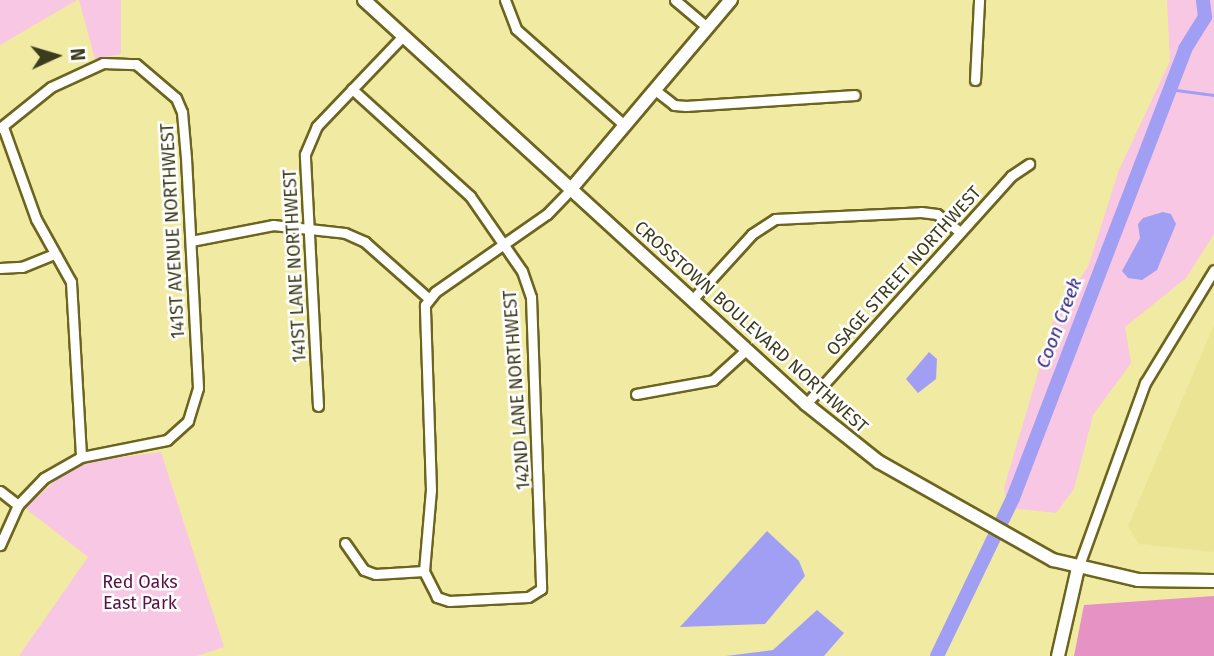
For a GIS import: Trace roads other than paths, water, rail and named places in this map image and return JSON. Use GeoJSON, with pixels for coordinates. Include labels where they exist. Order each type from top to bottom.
{"type":"FeatureCollection","features":[{"type":"Feature","properties":{"kind":"street","name":"CROSSTOWN BOULEVARD NORTHWEST"},"geometry":{"type":"LineString","coordinates":[[364,0],[806,404],[879,461],[1014,541],[1078,568],[1138,580],[1214,580]]}},
{"type":"Feature","properties":{"kind":"street"},"geometry":{"type":"LineString","coordinates":[[505,0],[516,29],[623,124]]}},
{"type":"Feature","properties":{"kind":"street"},"geometry":{"type":"LineString","coordinates":[[675,0],[707,27]]}},
{"type":"Feature","properties":{"kind":"street"},"geometry":{"type":"LineString","coordinates":[[345,543],[364,570],[375,574],[424,571],[431,490],[422,324],[428,298],[547,214],[731,0]]}},
{"type":"Feature","properties":{"kind":"street"},"geometry":{"type":"LineString","coordinates":[[975,79],[979,0]]}},
{"type":"Feature","properties":{"kind":"street","name":"141ST LANE NORTHWEST"},"geometry":{"type":"LineString","coordinates":[[318,406],[305,154],[309,140],[352,89],[403,36]]}},
{"type":"Feature","properties":{"kind":"street","name":"141ST AVENUE NORTHWEST"},"geometry":{"type":"LineString","coordinates":[[1,127],[51,86],[84,69],[123,61],[141,66],[176,98],[182,112],[198,388],[194,411],[167,440],[81,457]]}},
{"type":"Feature","properties":{"kind":"street","name":"142ND LANE NORTHWEST"},"geometry":{"type":"LineString","coordinates":[[352,89],[470,196],[522,271],[530,297],[541,589],[528,597],[449,601],[438,597],[424,571]]}},
{"type":"Feature","properties":{"kind":"street"},"geometry":{"type":"LineString","coordinates":[[655,90],[674,105],[686,106],[855,95]]}},
{"type":"Feature","properties":{"kind":"street"},"geometry":{"type":"LineString","coordinates":[[0,545],[18,505],[44,478],[81,457],[71,282],[36,219],[1,127]]}},
{"type":"Feature","properties":{"kind":"street","name":"OSAGE STREET NORTHWEST"},"geometry":{"type":"LineString","coordinates":[[806,404],[1011,176],[1029,164]]}},
{"type":"Feature","properties":{"kind":"street"},"geometry":{"type":"LineString","coordinates":[[692,300],[752,234],[775,219],[920,212],[937,214],[960,232]]}},
{"type":"Feature","properties":{"kind":"street"},"geometry":{"type":"LineString","coordinates":[[191,241],[273,225],[345,233],[365,242],[428,298]]}},
{"type":"Feature","properties":{"kind":"street"},"geometry":{"type":"LineString","coordinates":[[0,268],[22,267],[55,254]]}},
{"type":"Feature","properties":{"kind":"street"},"geometry":{"type":"LineString","coordinates":[[1058,656],[1078,568],[1144,383],[1214,270]]}},
{"type":"Feature","properties":{"kind":"street"},"geometry":{"type":"LineString","coordinates":[[636,394],[713,380],[746,350]]}},
{"type":"Feature","properties":{"kind":"street"},"geometry":{"type":"LineString","coordinates":[[0,491],[18,505]]}},
{"type":"Feature","properties":{"kind":"waterway","name":"Coon Creek"},"geometry":{"type":"LineString","coordinates":[[937,656],[1013,498],[1185,49],[1205,17],[1203,0]]}},
{"type":"Feature","properties":{"kind":"waterway"},"geometry":{"type":"LineString","coordinates":[[1169,89],[1214,95]]}},
{"type":"Feature","properties":{"kind":"park label","name":"Red Oaks East Park"},"geometry":{"type":"Point","coordinates":[140,593]}}]}
